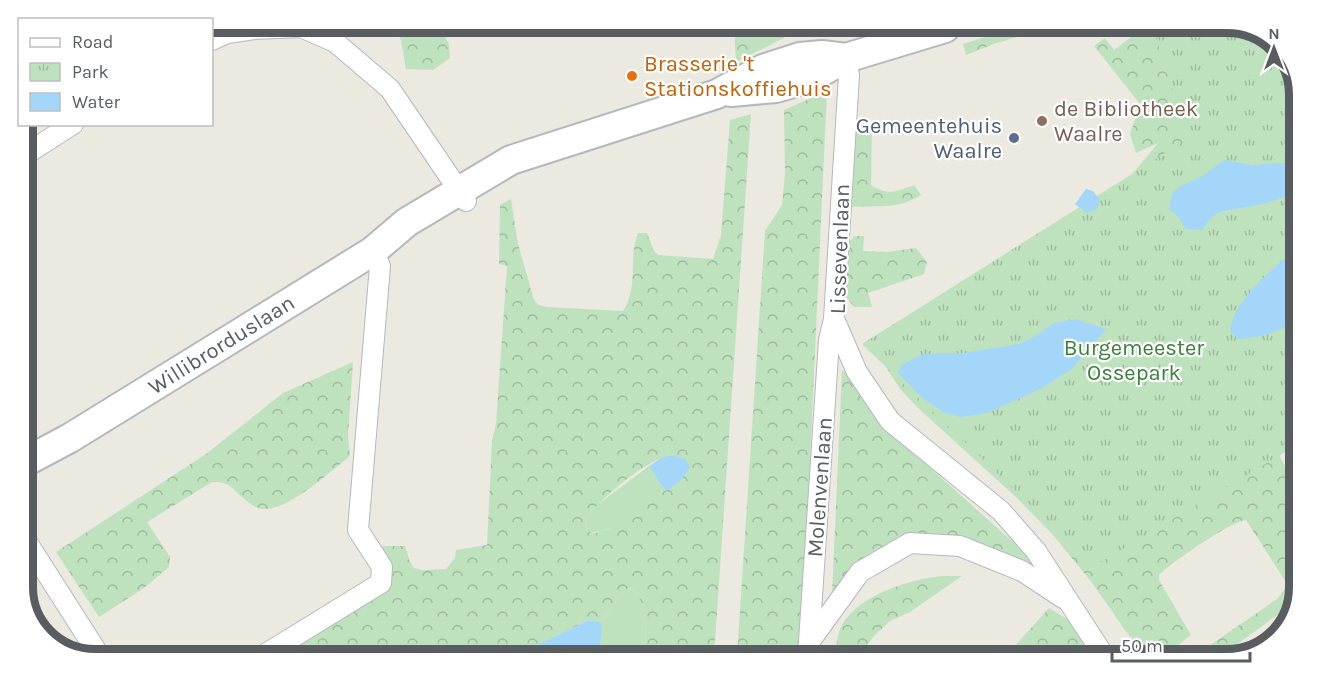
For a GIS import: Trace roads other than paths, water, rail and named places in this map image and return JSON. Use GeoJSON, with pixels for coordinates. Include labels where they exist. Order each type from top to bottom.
{"type":"FeatureCollection","features":[{"type":"Feature","properties":{"kind":"main road"},"geometry":{"type":"LineString","coordinates":[[846,58],[928,33]]}},
{"type":"Feature","properties":{"kind":"main road","name":"Willibrorduslaan"},"geometry":{"type":"LineString","coordinates":[[33,458],[70,438],[373,251],[407,222],[463,196],[511,160],[717,94],[763,69],[800,57],[822,55],[846,58]]}},
{"type":"Feature","properties":{"kind":"main road","name":"Willibrorduslaan"},"geometry":{"type":"LineString","coordinates":[[33,468],[56,453],[70,438]]}},
{"type":"Feature","properties":{"kind":"street"},"geometry":{"type":"LineString","coordinates":[[213,40],[227,33]]}},
{"type":"Feature","properties":{"kind":"street"},"geometry":{"type":"LineString","coordinates":[[315,33],[335,42],[390,89],[463,196]]}},
{"type":"Feature","properties":{"kind":"street","name":"Lissevenlaan"},"geometry":{"type":"LineString","coordinates":[[846,58],[849,75],[834,319],[857,372],[890,422],[1001,511],[1036,551],[1100,649]]}},
{"type":"Feature","properties":{"kind":"street"},"geometry":{"type":"LineString","coordinates":[[33,150],[70,126]]}},
{"type":"Feature","properties":{"kind":"street"},"geometry":{"type":"LineString","coordinates":[[274,649],[381,583],[382,567],[358,530],[380,266],[373,251]]}},
{"type":"Feature","properties":{"kind":"street","name":"Molenvenlaan"},"geometry":{"type":"LineString","coordinates":[[809,649],[829,340],[834,319]]}},
{"type":"Feature","properties":{"kind":"street","name":"Lissevenlaan"},"geometry":{"type":"LineString","coordinates":[[809,649],[860,572],[910,543],[960,546],[1022,571],[1069,602]]}},
{"type":"Feature","properties":{"kind":"street"},"geometry":{"type":"LineString","coordinates":[[33,552],[95,649]]}},
{"type":"Feature","properties":{"kind":"water"},"geometry":{"type":"Polygon","coordinates":[[[1225,160],[1252,165],[1289,161],[1289,195],[1263,204],[1219,212],[1208,221],[1203,230],[1185,229],[1179,217],[1170,210],[1172,195],[1175,191],[1225,160]]]}},
{"type":"Feature","properties":{"kind":"water"},"geometry":{"type":"Polygon","coordinates":[[[1086,189],[1093,191],[1100,200],[1097,209],[1087,213],[1075,204],[1086,189]]]}},
{"type":"Feature","properties":{"kind":"water"},"geometry":{"type":"Polygon","coordinates":[[[1289,255],[1289,325],[1268,334],[1238,339],[1230,331],[1238,308],[1261,280],[1289,255]]]}},
{"type":"Feature","properties":{"kind":"water"},"geometry":{"type":"Polygon","coordinates":[[[1076,319],[1106,329],[1072,369],[1042,388],[988,413],[961,417],[944,413],[920,396],[898,373],[901,365],[923,354],[963,353],[1020,344],[1054,323],[1076,319]]]}},
{"type":"Feature","properties":{"kind":"water"},"geometry":{"type":"Polygon","coordinates":[[[672,455],[685,459],[690,467],[682,479],[667,491],[649,466],[663,457],[672,455]]]}},
{"type":"Feature","properties":{"kind":"water"},"geometry":{"type":"Polygon","coordinates":[[[589,620],[600,622],[602,626],[600,649],[528,649],[589,620]]]}},
{"type":"Feature","properties":{"kind":"place","name":"Brasserie 't Stationskoffiehuis"},"geometry":{"type":"Point","coordinates":[632,76]}},
{"type":"Feature","properties":{"kind":"place","name":"de Bibliotheek Waalre"},"geometry":{"type":"Point","coordinates":[1042,121]}},
{"type":"Feature","properties":{"kind":"place","name":"Gemeentehuis Waalre"},"geometry":{"type":"Point","coordinates":[1014,138]}},
{"type":"Feature","properties":{"kind":"park label","name":"Burgemeester Ossepark"},"geometry":{"type":"Point","coordinates":[1134,360]}}]}
